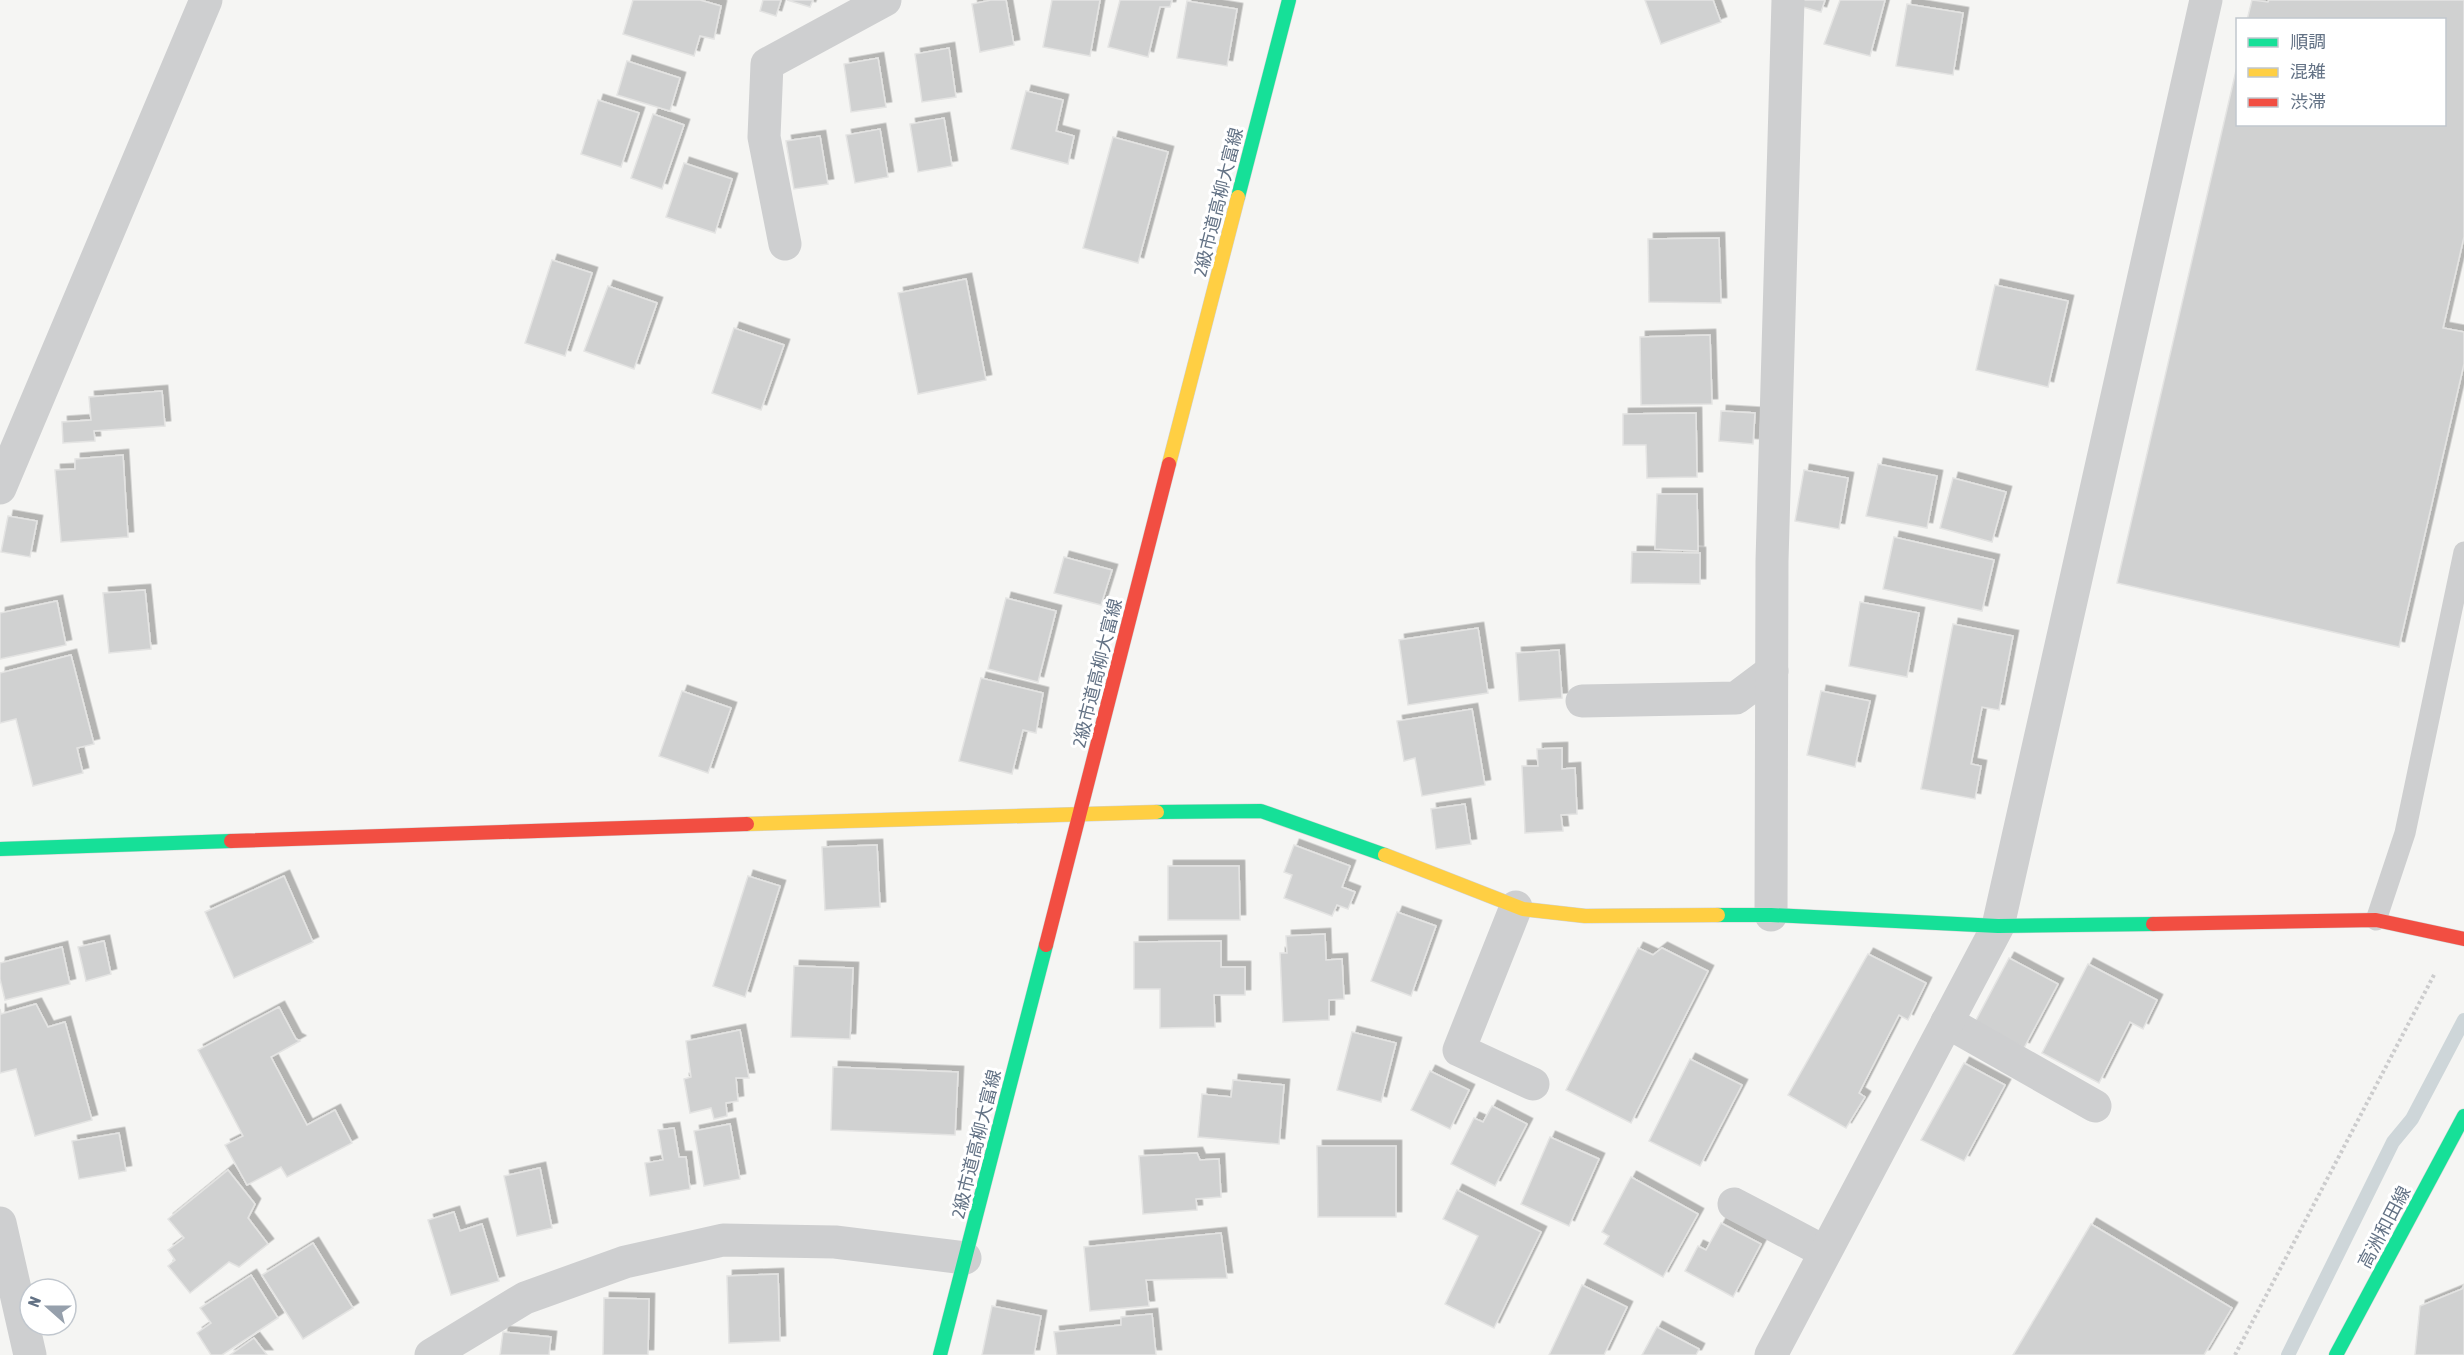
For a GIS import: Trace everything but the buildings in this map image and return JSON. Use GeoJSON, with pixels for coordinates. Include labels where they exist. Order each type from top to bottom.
{"type":"FeatureCollection","features":[{"type":"Feature","properties":{"kind":"street"},"geometry":{"type":"LineString","coordinates":[[0,488],[206,0]]}},
{"type":"Feature","properties":{"kind":"street"},"geometry":{"type":"LineString","coordinates":[[785,244],[764,137],[767,64],[885,0]]}},
{"type":"Feature","properties":{"kind":"street","name":"2級市道高柳大富線"},"geometry":{"type":"LineString","coordinates":[[940,1355],[1289,0]]}},
{"type":"Feature","properties":{"kind":"street"},"geometry":{"type":"LineString","coordinates":[[1771,915],[1772,561],[1788,0]]}},
{"type":"Feature","properties":{"kind":"street"},"geometry":{"type":"LineString","coordinates":[[1771,1355],[1998,926],[2206,0]]}},
{"type":"Feature","properties":{"kind":"street"},"geometry":{"type":"LineString","coordinates":[[1582,701],[1736,698],[1772,671]]}},
{"type":"Feature","properties":{"kind":"street"},"geometry":{"type":"LineString","coordinates":[[0,849],[1080,813],[1261,811],[1333,835],[1516,907],[1585,916],[1771,915],[1998,926],[2376,920],[2464,939]]}},
{"type":"Feature","properties":{"kind":"street"},"geometry":{"type":"LineString","coordinates":[[1516,907],[1459,1050],[1533,1084]]}},
{"type":"Feature","properties":{"kind":"street"},"geometry":{"type":"LineString","coordinates":[[1947,1022],[2095,1106]]}},
{"type":"Feature","properties":{"kind":"street","name":"高洲和田線"},"geometry":{"type":"LineString","coordinates":[[2336,1355],[2464,1116]]}},
{"type":"Feature","properties":{"kind":"street"},"geometry":{"type":"LineString","coordinates":[[1734,1204],[1825,1252]]}},
{"type":"Feature","properties":{"kind":"street"},"geometry":{"type":"LineString","coordinates":[[0,1223],[29,1355]]}},
{"type":"Feature","properties":{"kind":"street"},"geometry":{"type":"LineString","coordinates":[[431,1355],[525,1298],[625,1262],[723,1240],[835,1242],[965,1258]]}},
{"type":"Feature","properties":{"kind":"lane"},"geometry":{"type":"LineString","coordinates":[[2376,920],[2405,833],[2464,552]]}},
{"type":"Feature","properties":{"kind":"path"},"geometry":{"type":"LineString","coordinates":[[2235,1355],[2436,971],[2450,936]]}},
{"type":"Feature","properties":{"kind":"waterway"},"geometry":{"type":"LineString","coordinates":[[2288,1355],[2393,1142],[2412,1119],[2464,1020]]}},
{"type":"Feature","properties":{"kind":"traffic: fast"},"geometry":{"type":"LineString","coordinates":[[1238,197],[1289,0]]}},
{"type":"Feature","properties":{"kind":"traffic: fast"},"geometry":{"type":"LineString","coordinates":[[1157,812],[1261,811],[1385,855]]}},
{"type":"Feature","properties":{"kind":"traffic: fast"},"geometry":{"type":"LineString","coordinates":[[0,849],[231,841]]}},
{"type":"Feature","properties":{"kind":"traffic: fast"},"geometry":{"type":"LineString","coordinates":[[1718,915],[1771,915],[1998,926],[2153,924]]}},
{"type":"Feature","properties":{"kind":"traffic: fast"},"geometry":{"type":"LineString","coordinates":[[940,1355],[1046,945]]}},
{"type":"Feature","properties":{"kind":"traffic: fast"},"geometry":{"type":"LineString","coordinates":[[2336,1355],[2464,1116]]}},
{"type":"Feature","properties":{"kind":"traffic: slow"},"geometry":{"type":"LineString","coordinates":[[1169,464],[1238,197]]}},
{"type":"Feature","properties":{"kind":"traffic: slow"},"geometry":{"type":"LineString","coordinates":[[747,824],[1157,812]]}},
{"type":"Feature","properties":{"kind":"traffic: slow"},"geometry":{"type":"LineString","coordinates":[[1385,855],[1523,909],[1585,916],[1718,915]]}},
{"type":"Feature","properties":{"kind":"traffic: jam"},"geometry":{"type":"LineString","coordinates":[[1046,945],[1169,464]]}},
{"type":"Feature","properties":{"kind":"traffic: jam"},"geometry":{"type":"LineString","coordinates":[[231,841],[747,824]]}},
{"type":"Feature","properties":{"kind":"traffic: jam"},"geometry":{"type":"LineString","coordinates":[[2153,924],[2376,920],[2464,939]]}}]}
